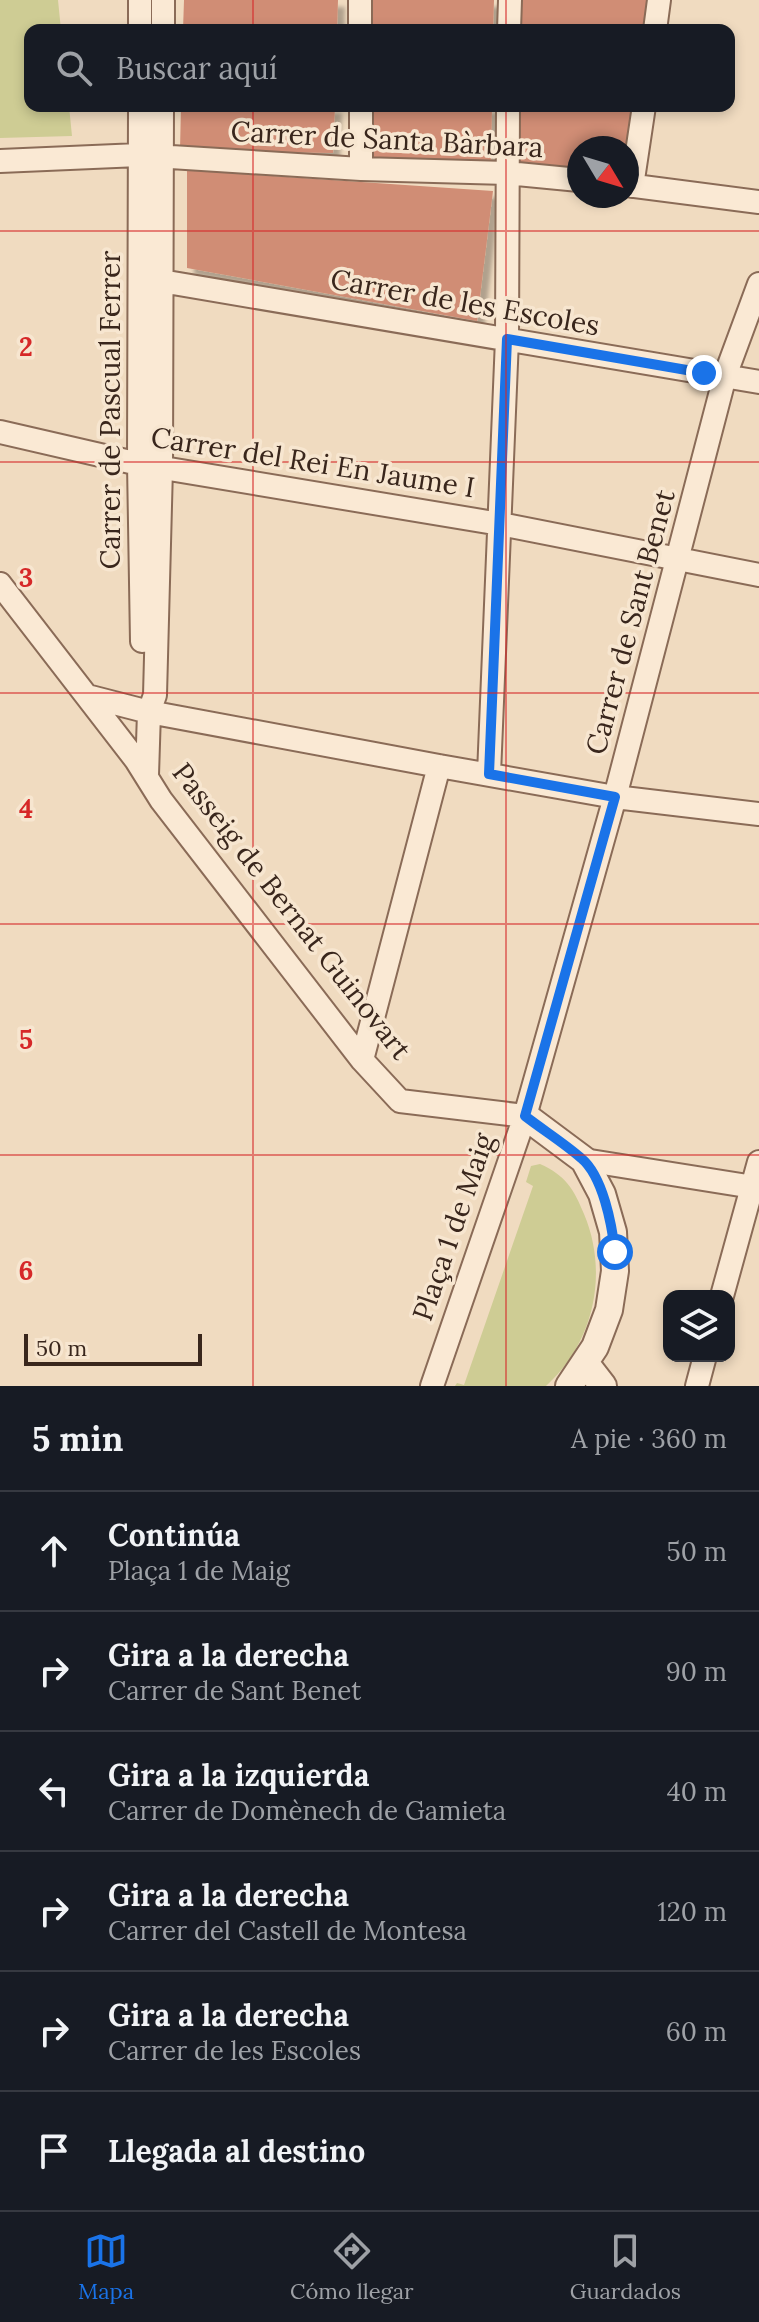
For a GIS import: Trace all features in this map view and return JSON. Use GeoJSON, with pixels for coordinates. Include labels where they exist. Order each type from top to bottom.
{"type":"FeatureCollection","features":[{"type":"Feature","properties":{"kind":"street"},"geometry":{"type":"LineString","coordinates":[[140,0],[140,24]]}},
{"type":"Feature","properties":{"kind":"street"},"geometry":{"type":"LineString","coordinates":[[163,0],[163,24]]}},
{"type":"Feature","properties":{"kind":"street"},"geometry":{"type":"LineString","coordinates":[[360,0],[360,24]]}},
{"type":"Feature","properties":{"kind":"street"},"geometry":{"type":"LineString","coordinates":[[509,24],[510,0]]}},
{"type":"Feature","properties":{"kind":"street"},"geometry":{"type":"LineString","coordinates":[[656,24],[659,0]]}},
{"type":"Feature","properties":{"kind":"street","name":"Carrer de Pascual Ferrer"},"geometry":{"type":"LineString","coordinates":[[140,112],[155,695],[149,712],[147,775]]}},
{"type":"Feature","properties":{"kind":"street","name":"Carrer de Pascual Ferrer"},"geometry":{"type":"LineString","coordinates":[[150,466],[161,281],[162,112]]}},
{"type":"Feature","properties":{"kind":"street"},"geometry":{"type":"LineString","coordinates":[[361,112],[361,169]]}},
{"type":"Feature","properties":{"kind":"street"},"geometry":{"type":"LineString","coordinates":[[489,774],[507,339],[508,112]]}},
{"type":"Feature","properties":{"kind":"street"},"geometry":{"type":"LineString","coordinates":[[638,136],[643,112]]}},
{"type":"Feature","properties":{"kind":"street","name":"Carrer de Santa Bàrbara"},"geometry":{"type":"LineString","coordinates":[[0,161],[139,155],[361,169],[507,173],[567,179]]}},
{"type":"Feature","properties":{"kind":"street"},"geometry":{"type":"LineString","coordinates":[[639,187],[759,202]]}},
{"type":"Feature","properties":{"kind":"street","name":"Carrer de les Escoles"},"geometry":{"type":"LineString","coordinates":[[161,281],[759,382]]}},
{"type":"Feature","properties":{"kind":"street","name":"Carrer de Sant Benet"},"geometry":{"type":"LineString","coordinates":[[525,1116],[615,797],[725,376],[759,284]]}},
{"type":"Feature","properties":{"kind":"street","name":"Carrer del Rei En Jaume I"},"geometry":{"type":"LineString","coordinates":[[0,432],[150,466],[500,524],[759,575]]}},
{"type":"Feature","properties":{"kind":"street","name":"Passeig de Bernat Guinovart"},"geometry":{"type":"LineString","coordinates":[[0,584],[147,775],[161,800],[362,1060],[400,1101],[525,1116]]}},
{"type":"Feature","properties":{"kind":"street"},"geometry":{"type":"LineString","coordinates":[[87,696],[149,712],[615,797],[759,814]]}},
{"type":"Feature","properties":{"kind":"street"},"geometry":{"type":"LineString","coordinates":[[362,1060],[439,766]]}},
{"type":"Feature","properties":{"kind":"street","name":"Plaça 1 de Maig"},"geometry":{"type":"LineString","coordinates":[[432,1386],[525,1116],[584,1160],[598,1185],[613,1232],[615,1271],[603,1329],[586,1364],[569,1386]]}},
{"type":"Feature","properties":{"kind":"street"},"geometry":{"type":"LineString","coordinates":[[584,1160],[756,1188]]}},
{"type":"Feature","properties":{"kind":"street"},"geometry":{"type":"LineString","coordinates":[[724,1290],[756,1188],[759,1162]]}},
{"type":"Feature","properties":{"kind":"street"},"geometry":{"type":"LineString","coordinates":[[697,1386],[703,1362]]}},
{"type":"Feature","properties":{"kind":"street"},"geometry":{"type":"LineString","coordinates":[[586,1364],[603,1386]]}},
{"type":"Feature","properties":{"kind":"shaded area"},"geometry":{"type":"Polygon","coordinates":[[[0,0],[58,0],[60,24],[24,24],[24,112],[70,112],[72,136],[0,138],[0,0]]]}},
{"type":"Feature","properties":{"kind":"shaded area"},"geometry":{"type":"Polygon","coordinates":[[[540,1164],[556,1173],[572,1190],[592,1237],[596,1283],[586,1328],[576,1349],[546,1386],[455,1386],[457,1383],[464,1385],[533,1186],[526,1182],[531,1166],[540,1164]]]}},
{"type":"Feature","properties":{"kind":"building"},"geometry":{"type":"Polygon","coordinates":[[[184,0],[338,0],[337,24],[183,24],[184,0]]]}},
{"type":"Feature","properties":{"kind":"building"},"geometry":{"type":"Polygon","coordinates":[[[367,0],[494,0],[493,24],[367,24],[367,0]]]}},
{"type":"Feature","properties":{"kind":"building"},"geometry":{"type":"Polygon","coordinates":[[[516,0],[652,0],[648,24],[515,24],[516,0]]]}},
{"type":"Feature","properties":{"kind":"building"},"geometry":{"type":"Polygon","coordinates":[[[181,112],[335,112],[333,153],[180,150],[181,112]]]}},
{"type":"Feature","properties":{"kind":"building"},"geometry":{"type":"Polygon","coordinates":[[[366,112],[492,112],[491,160],[365,159],[366,112]]]}},
{"type":"Feature","properties":{"kind":"building"},"geometry":{"type":"Polygon","coordinates":[[[515,112],[635,112],[630,136],[567,136],[567,174],[514,167],[515,112]]]}},
{"type":"Feature","properties":{"kind":"building"},"geometry":{"type":"Polygon","coordinates":[[[187,170],[493,191],[477,321],[187,268],[187,170]]]}},
{"type":"Feature","properties":{"kind":"route"},"geometry":{"type":"LineString","coordinates":[[615,1252],[613,1232],[602,1194],[584,1160],[525,1116],[615,797],[489,774],[507,339],[704,373]]}}]}
